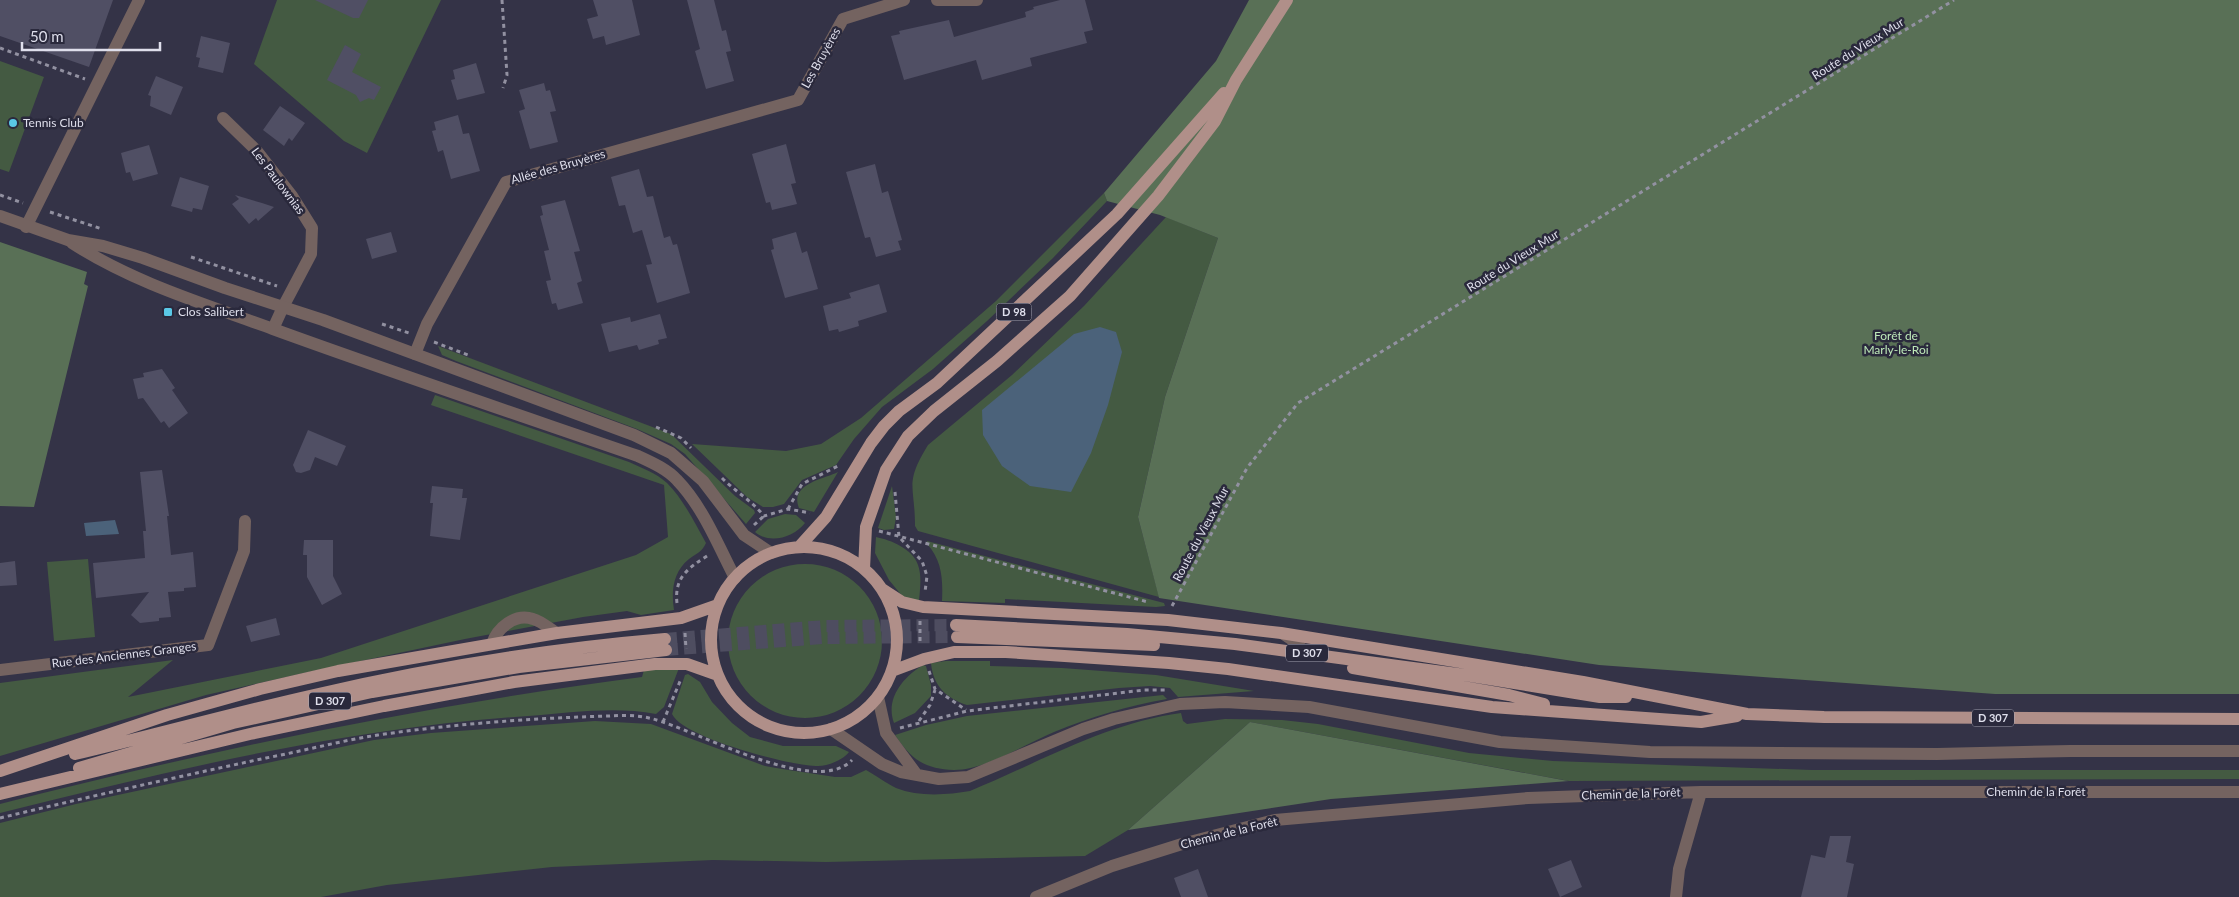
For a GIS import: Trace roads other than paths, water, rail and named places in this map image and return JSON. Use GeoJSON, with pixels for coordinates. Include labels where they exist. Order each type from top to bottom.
{"type":"FeatureCollection","features":[{"type":"Feature","properties":{"kind":"main road","name":"D 98"},"geometry":{"type":"LineString","coordinates":[[864,569],[866,527],[886,470],[908,436],[934,411],[997,361],[1070,296],[1158,196],[1215,121],[1236,80],[1287,0]]}},
{"type":"Feature","properties":{"kind":"main road","name":"D 98"},"geometry":{"type":"LineString","coordinates":[[799,547],[826,517],[871,443],[899,410],[937,383],[1117,214],[1236,80]]}},
{"type":"Feature","properties":{"kind":"main road"},"geometry":{"type":"LineString","coordinates":[[882,589],[894,615],[897,643],[892,671],[878,697],[857,716],[831,729],[793,732],[765,723],[740,707],[728,692],[718,675],[712,652],[712,636],[718,605],[735,578],[746,567],[771,553],[799,547],[822,548],[844,556],[864,569],[882,589],[902,602],[923,607],[1168,620],[1281,633],[1583,682],[1656,697]]}},
{"type":"Feature","properties":{"kind":"main road"},"geometry":{"type":"LineString","coordinates":[[0,771],[167,715],[260,689],[338,671],[492,644],[558,633],[681,618],[718,605]]}},
{"type":"Feature","properties":{"kind":"main road","name":"D 307"},"geometry":{"type":"LineString","coordinates":[[1747,714],[1701,722],[1568,711],[1509,695],[1288,658],[1144,644],[956,631],[1127,634],[1310,653],[1600,697],[1656,697],[1747,714],[1824,717],[2239,718]]}},
{"type":"Feature","properties":{"kind":"main road","name":"D 307"},"geometry":{"type":"LineString","coordinates":[[0,771],[314,695],[406,675],[557,650],[666,644],[372,692],[233,723],[166,744],[112,757],[1,793]]}},
{"type":"Feature","properties":{"kind":"main road"},"geometry":{"type":"LineString","coordinates":[[892,671],[924,659],[954,652],[971,651],[1169,663],[1228,669],[1462,704],[1568,711]]}},
{"type":"Feature","properties":{"kind":"main road"},"geometry":{"type":"LineString","coordinates":[[1,793],[250,734],[384,706],[514,682],[655,664],[687,664],[718,675]]}},
{"type":"Feature","properties":{"kind":"street"},"geometry":{"type":"LineString","coordinates":[[26,227],[139,0]]}},
{"type":"Feature","properties":{"kind":"street","name":"Les Bruyères"},"geometry":{"type":"LineString","coordinates":[[798,100],[843,19],[904,0]]}},
{"type":"Feature","properties":{"kind":"street"},"geometry":{"type":"LineString","coordinates":[[937,0],[977,0]]}},
{"type":"Feature","properties":{"kind":"street","name":"Allée des Bruyères"},"geometry":{"type":"LineString","coordinates":[[406,376],[427,324],[506,182],[798,100]]}},
{"type":"Feature","properties":{"kind":"street","name":"Les Paulownias"},"geometry":{"type":"LineString","coordinates":[[224,118],[256,150],[292,196],[312,228],[311,254],[282,307],[273,329]]}},
{"type":"Feature","properties":{"kind":"street"},"geometry":{"type":"LineString","coordinates":[[0,216],[26,227],[68,240],[103,246],[143,258],[414,354],[634,435],[671,452],[703,481],[744,535],[771,553]]}},
{"type":"Feature","properties":{"kind":"street"},"geometry":{"type":"LineString","coordinates":[[68,240],[98,260],[145,282],[430,386],[638,456],[657,465],[677,480],[695,503],[735,578]]}},
{"type":"Feature","properties":{"kind":"street","name":"Rue des Anciennes Granges"},"geometry":{"type":"LineString","coordinates":[[0,670],[208,645],[244,551],[245,522]]}},
{"type":"Feature","properties":{"kind":"street"},"geometry":{"type":"LineString","coordinates":[[492,644],[494,636],[510,620],[532,618],[558,633]]}},
{"type":"Feature","properties":{"kind":"street"},"geometry":{"type":"LineString","coordinates":[[878,697],[886,733],[917,775]]}},
{"type":"Feature","properties":{"kind":"street"},"geometry":{"type":"LineString","coordinates":[[831,729],[863,749],[882,764],[901,772],[939,778],[968,777],[1083,729],[1114,719],[1180,704],[1225,702],[1309,707],[1500,742],[1650,752],[1937,754],[2071,751],[2239,751]]}},
{"type":"Feature","properties":{"kind":"street"},"geometry":{"type":"LineString","coordinates":[[1676,897],[1679,869],[1701,792]]}},
{"type":"Feature","properties":{"kind":"street","name":"Chemin de la Forêt"},"geometry":{"type":"LineString","coordinates":[[1036,897],[1112,866],[1182,844],[1275,820],[1528,798],[1701,792],[2239,792]]}},
{"type":"Feature","properties":{"kind":"lane"},"geometry":{"type":"LineString","coordinates":[[1281,633],[1310,653]]}},
{"type":"Feature","properties":{"kind":"lane"},"geometry":{"type":"LineString","coordinates":[[372,692],[384,706]]}},
{"type":"Feature","properties":{"kind":"water"},"geometry":{"type":"Polygon","coordinates":[[[1100,327],[1116,332],[1122,352],[1108,405],[1091,453],[1071,492],[1030,486],[1002,466],[983,435],[982,410],[1074,334],[1100,327]]]}},
{"type":"Feature","properties":{"kind":"water"},"geometry":{"type":"Polygon","coordinates":[[[115,520],[119,534],[86,536],[84,523],[115,520]]]}},
{"type":"Feature","properties":{"kind":"tunnel"},"geometry":{"type":"LineString","coordinates":[[665,639],[825,626],[956,625]]}},
{"type":"Feature","properties":{"kind":"tunnel"},"geometry":{"type":"LineString","coordinates":[[666,650],[823,638],[957,637]]}},
{"type":"Feature","properties":{"kind":"place","name":"Tennis Club"},"geometry":{"type":"Point","coordinates":[13,123]}},
{"type":"Feature","properties":{"kind":"place","name":"Clos Salibert"},"geometry":{"type":"Point","coordinates":[168,312]}},
{"type":"Feature","properties":{"kind":"park label","name":"Forêt de Marly-le-Roi"},"geometry":{"type":"Point","coordinates":[1896,343]}}]}
